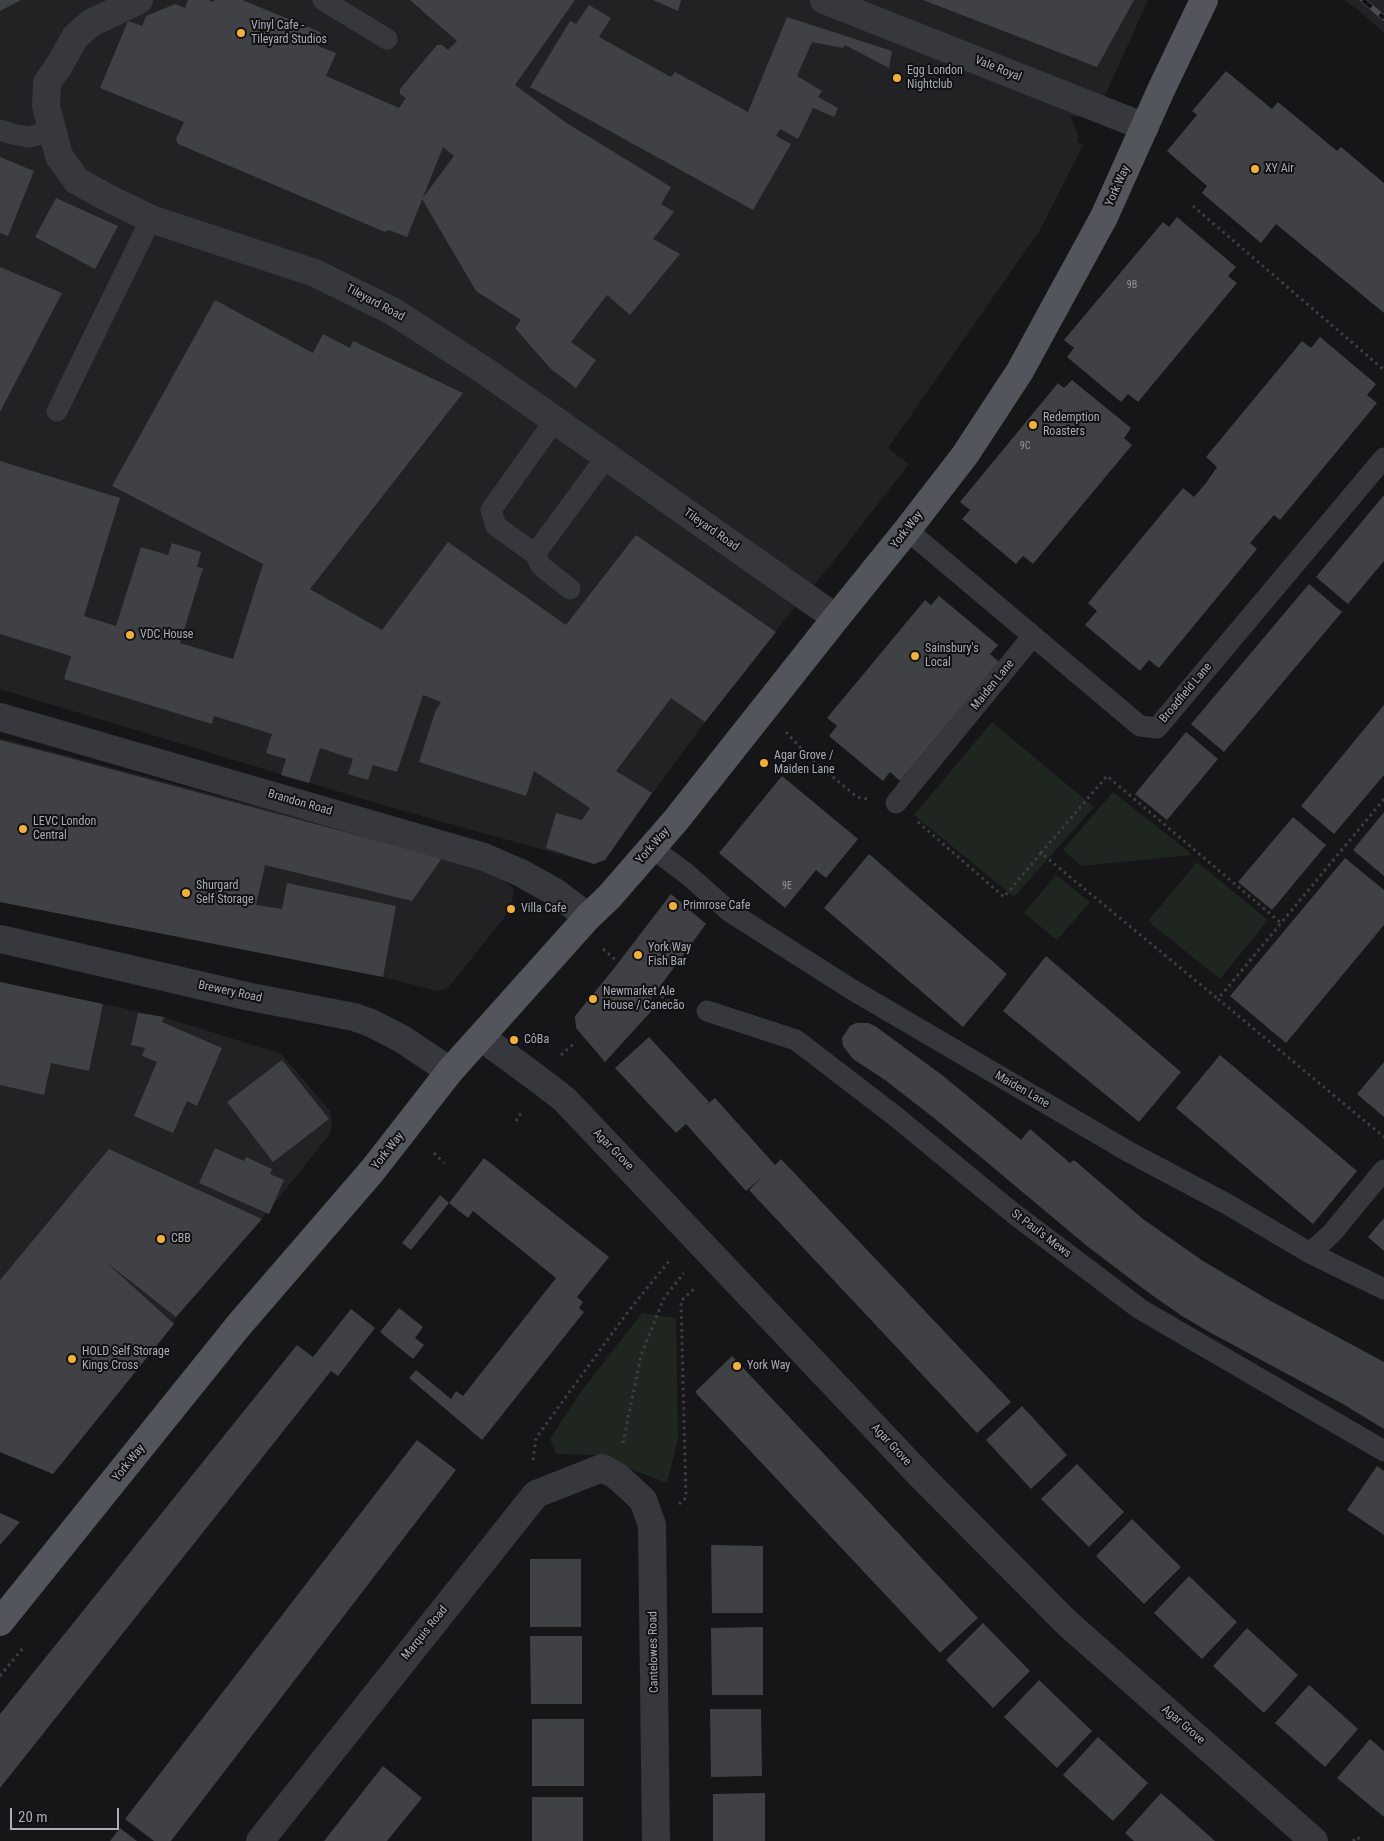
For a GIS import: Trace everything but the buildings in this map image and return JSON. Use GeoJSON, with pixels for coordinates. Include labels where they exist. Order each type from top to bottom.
{"type":"FeatureCollection","features":[{"type":"Feature","properties":{"kind":"main road","name":"York Way"},"geometry":{"type":"LineString","coordinates":[[0,1622],[239,1325],[372,1171],[450,1071],[652,848],[965,455],[1020,371],[1104,216],[1204,0]]}},
{"type":"Feature","properties":{"kind":"street","name":"Tileyard Road"},"geometry":{"type":"LineString","coordinates":[[140,0],[91,23],[75,37],[47,83],[46,106],[59,156],[78,181],[151,219],[315,272],[394,312],[438,339],[556,420],[836,618]]}},
{"type":"Feature","properties":{"kind":"street","name":"Vale Royal"},"geometry":{"type":"LineString","coordinates":[[824,0],[1145,127]]}},
{"type":"Feature","properties":{"kind":"street","name":"Brandon Road"},"geometry":{"type":"LineString","coordinates":[[0,717],[484,857],[521,873],[555,892],[588,917]]}},
{"type":"Feature","properties":{"kind":"street","name":"Brewery Road"},"geometry":{"type":"LineString","coordinates":[[0,939],[246,996],[354,1017],[371,1023],[402,1039],[450,1071]]}},
{"type":"Feature","properties":{"kind":"street","name":"Agar Grove"},"geometry":{"type":"LineString","coordinates":[[481,1037],[542,1082],[580,1116],[921,1476],[1067,1623],[1314,1841]]}},
{"type":"Feature","properties":{"kind":"street","name":"Marquis Road"},"geometry":{"type":"LineString","coordinates":[[260,1841],[536,1494],[602,1468],[616,1476]]}},
{"type":"Feature","properties":{"kind":"street","name":"Cantelowes Road"},"geometry":{"type":"LineString","coordinates":[[616,1476],[643,1500],[652,1525],[656,1841]]}},
{"type":"Feature","properties":{"kind":"lane"},"geometry":{"type":"LineString","coordinates":[[323,0],[387,39]]}},
{"type":"Feature","properties":{"kind":"lane"},"geometry":{"type":"LineString","coordinates":[[0,130],[29,136],[53,131]]}},
{"type":"Feature","properties":{"kind":"lane"},"geometry":{"type":"LineString","coordinates":[[57,411],[151,219]]}},
{"type":"Feature","properties":{"kind":"lane"},"geometry":{"type":"LineString","coordinates":[[556,420],[492,510],[496,526],[535,554],[541,566],[570,589]]}},
{"type":"Feature","properties":{"kind":"lane"},"geometry":{"type":"LineString","coordinates":[[535,554],[606,456]]}},
{"type":"Feature","properties":{"kind":"lane","name":"Broadfield Lane"},"geometry":{"type":"LineString","coordinates":[[907,530],[1140,726],[1157,728],[1384,458]]}},
{"type":"Feature","properties":{"kind":"lane","name":"Maiden Lane"},"geometry":{"type":"LineString","coordinates":[[896,803],[1032,637]]}},
{"type":"Feature","properties":{"kind":"lane","name":"Maiden Lane"},"geometry":{"type":"LineString","coordinates":[[652,848],[687,874],[730,912],[851,988],[1121,1147],[1228,1204],[1310,1253],[1384,1289]]}},
{"type":"Feature","properties":{"kind":"lane","name":"St Paul's Mews"},"geometry":{"type":"LineString","coordinates":[[707,1012],[796,1040],[895,1116],[1013,1213],[1140,1309],[1384,1451]]}},
{"type":"Feature","properties":{"kind":"lane"},"geometry":{"type":"LineString","coordinates":[[1310,1253],[1332,1233],[1384,1170]]}},
{"type":"Feature","properties":{"kind":"path"},"geometry":{"type":"LineString","coordinates":[[1193,206],[1384,370]]}},
{"type":"Feature","properties":{"kind":"path"},"geometry":{"type":"LineString","coordinates":[[783,728],[810,758],[857,798],[896,803],[1004,897],[1106,776],[1281,923]]}},
{"type":"Feature","properties":{"kind":"path"},"geometry":{"type":"LineString","coordinates":[[1218,999],[1384,799]]}},
{"type":"Feature","properties":{"kind":"path"},"geometry":{"type":"LineString","coordinates":[[1041,853],[1384,1137]]}},
{"type":"Feature","properties":{"kind":"path"},"geometry":{"type":"LineString","coordinates":[[560,1056],[576,1042]]}},
{"type":"Feature","properties":{"kind":"path"},"geometry":{"type":"LineString","coordinates":[[516,1121],[522,1111]]}},
{"type":"Feature","properties":{"kind":"path"},"geometry":{"type":"LineString","coordinates":[[434,1153],[444,1163]]}},
{"type":"Feature","properties":{"kind":"path"},"geometry":{"type":"LineString","coordinates":[[527,1505],[536,1438],[626,1313],[669,1261]]}},
{"type":"Feature","properties":{"kind":"path"},"geometry":{"type":"LineString","coordinates":[[616,1476],[641,1355],[664,1298],[687,1270]]}},
{"type":"Feature","properties":{"kind":"path"},"geometry":{"type":"LineString","coordinates":[[652,1525],[686,1498],[681,1301],[695,1288]]}},
{"type":"Feature","properties":{"kind":"path"},"geometry":{"type":"LineString","coordinates":[[1353,1841],[1357,1837],[1362,1841]]}},
{"type":"Feature","properties":{"kind":"shaded area"},"geometry":{"type":"Polygon","coordinates":[[[0,0],[1148,0],[1095,118],[1070,116],[1079,137],[1077,142],[1083,145],[1040,230],[888,448],[909,464],[705,722],[624,832],[594,864],[386,806],[0,689],[0,0]]]}},
{"type":"Feature","properties":{"kind":"shaded area"},"geometry":{"type":"Polygon","coordinates":[[[1344,0],[1384,0],[1384,33],[1357,9],[1344,0]]]}},
{"type":"Feature","properties":{"kind":"shaded area"},"geometry":{"type":"Polygon","coordinates":[[[992,722],[1094,807],[1014,897],[914,815],[992,722]]]}},
{"type":"Feature","properties":{"kind":"shaded area"},"geometry":{"type":"Polygon","coordinates":[[[0,738],[490,868],[514,889],[511,909],[448,988],[437,991],[383,977],[0,902],[0,738]]]}},
{"type":"Feature","properties":{"kind":"shaded area"},"geometry":{"type":"Polygon","coordinates":[[[1113,792],[1193,855],[1081,866],[1063,850],[1113,792]]]}},
{"type":"Feature","properties":{"kind":"shaded area"},"geometry":{"type":"Polygon","coordinates":[[[1197,862],[1268,920],[1220,979],[1148,921],[1197,862]]]}},
{"type":"Feature","properties":{"kind":"shaded area"},"geometry":{"type":"Polygon","coordinates":[[[1056,875],[1090,902],[1057,940],[1024,913],[1056,875]]]}},
{"type":"Feature","properties":{"kind":"shaded area"},"geometry":{"type":"Polygon","coordinates":[[[0,982],[164,1017],[281,1054],[330,1111],[332,1121],[330,1134],[262,1219],[176,1317],[174,1324],[53,1474],[0,1452],[0,982]]]}},
{"type":"Feature","properties":{"kind":"shaded area"},"geometry":{"type":"Polygon","coordinates":[[[642,1313],[676,1318],[678,1439],[667,1483],[595,1455],[556,1454],[550,1439],[580,1393],[642,1313]]]}},
{"type":"Feature","properties":{"kind":"railway"},"geometry":{"type":"LineString","coordinates":[[1363,0],[1384,18]]}},
{"type":"Feature","properties":{"kind":"place","name":"Vinyl Cafe - Tileyard Studios"},"geometry":{"type":"Point","coordinates":[241,33]}},
{"type":"Feature","properties":{"kind":"place","name":"Egg London Nightclub"},"geometry":{"type":"Point","coordinates":[897,78]}},
{"type":"Feature","properties":{"kind":"place","name":"XY Air"},"geometry":{"type":"Point","coordinates":[1255,169]}},
{"type":"Feature","properties":{"kind":"place","name":"Redemption Roasters"},"geometry":{"type":"Point","coordinates":[1033,425]}},
{"type":"Feature","properties":{"kind":"place","name":"VDC House"},"geometry":{"type":"Point","coordinates":[130,635]}},
{"type":"Feature","properties":{"kind":"place","name":"Sainsbury's Local"},"geometry":{"type":"Point","coordinates":[915,656]}},
{"type":"Feature","properties":{"kind":"place","name":"Agar Grove / Maiden Lane"},"geometry":{"type":"Point","coordinates":[764,763]}},
{"type":"Feature","properties":{"kind":"place","name":"LEVC London Central"},"geometry":{"type":"Point","coordinates":[23,829]}},
{"type":"Feature","properties":{"kind":"place","name":"Shurgard Self Storage"},"geometry":{"type":"Point","coordinates":[186,893]}},
{"type":"Feature","properties":{"kind":"place","name":"Primrose Cafe"},"geometry":{"type":"Point","coordinates":[673,906]}},
{"type":"Feature","properties":{"kind":"place","name":"Villa Cafe"},"geometry":{"type":"Point","coordinates":[511,909]}},
{"type":"Feature","properties":{"kind":"place","name":"York Way Fish Bar"},"geometry":{"type":"Point","coordinates":[638,955]}},
{"type":"Feature","properties":{"kind":"place","name":"Newmarket Ale House / Canecão"},"geometry":{"type":"Point","coordinates":[593,999]}},
{"type":"Feature","properties":{"kind":"place","name":"CôBa"},"geometry":{"type":"Point","coordinates":[514,1040]}},
{"type":"Feature","properties":{"kind":"place","name":"CBB"},"geometry":{"type":"Point","coordinates":[161,1239]}},
{"type":"Feature","properties":{"kind":"place","name":"HOLD Self Storage Kings Cross"},"geometry":{"type":"Point","coordinates":[72,1359]}},
{"type":"Feature","properties":{"kind":"place","name":"York Way"},"geometry":{"type":"Point","coordinates":[737,1366]}}]}
